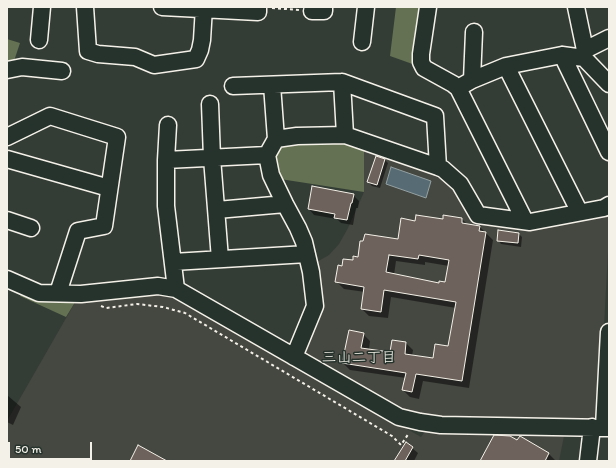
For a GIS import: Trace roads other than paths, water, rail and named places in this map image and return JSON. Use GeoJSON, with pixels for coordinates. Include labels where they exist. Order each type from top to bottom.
{"type":"FeatureCollection","features":[{"type":"Feature","properties":{"kind":"street"},"geometry":{"type":"LineString","coordinates":[[39,40],[42,7]]}},
{"type":"Feature","properties":{"kind":"street"},"geometry":{"type":"LineString","coordinates":[[85,7],[88,51],[98,54],[135,57],[154,65],[196,59],[202,40],[204,8]]}},
{"type":"Feature","properties":{"kind":"street"},"geometry":{"type":"LineString","coordinates":[[162,7],[258,12],[258,7]]}},
{"type":"Feature","properties":{"kind":"street"},"geometry":{"type":"LineString","coordinates":[[362,42],[366,7]]}},
{"type":"Feature","properties":{"kind":"street"},"geometry":{"type":"LineString","coordinates":[[428,7],[421,62],[424,68],[458,88],[525,221]]}},
{"type":"Feature","properties":{"kind":"street"},"geometry":{"type":"LineString","coordinates":[[576,7],[584,54],[609,84]]}},
{"type":"Feature","properties":{"kind":"street"},"geometry":{"type":"LineString","coordinates":[[472,80],[474,32]]}},
{"type":"Feature","properties":{"kind":"street"},"geometry":{"type":"LineString","coordinates":[[458,88],[472,80],[506,66],[562,55],[584,54],[609,38]]}},
{"type":"Feature","properties":{"kind":"street"},"geometry":{"type":"LineString","coordinates":[[562,55],[609,152]]}},
{"type":"Feature","properties":{"kind":"street"},"geometry":{"type":"LineString","coordinates":[[506,66],[579,211]]}},
{"type":"Feature","properties":{"kind":"street"},"geometry":{"type":"LineString","coordinates":[[7,70],[22,67],[62,71]]}},
{"type":"Feature","properties":{"kind":"street"},"geometry":{"type":"LineString","coordinates":[[342,82],[345,135]]}},
{"type":"Feature","properties":{"kind":"street"},"geometry":{"type":"LineString","coordinates":[[232,86],[342,82],[435,116],[438,167]]}},
{"type":"Feature","properties":{"kind":"street"},"geometry":{"type":"LineString","coordinates":[[272,85],[276,139],[267,155],[271,174],[298,228],[307,254],[311,272],[315,306],[294,357]]}},
{"type":"Feature","properties":{"kind":"street"},"geometry":{"type":"LineString","coordinates":[[210,104],[212,158],[220,259]]}},
{"type":"Feature","properties":{"kind":"street"},"geometry":{"type":"LineString","coordinates":[[7,137],[50,116],[117,137],[104,226],[78,231],[58,293]]}},
{"type":"Feature","properties":{"kind":"street"},"geometry":{"type":"LineString","coordinates":[[168,125],[166,206],[176,289]]}},
{"type":"Feature","properties":{"kind":"street"},"geometry":{"type":"LineString","coordinates":[[276,139],[297,136],[345,135],[438,167],[443,169],[460,184],[478,215],[530,222],[579,211],[604,208],[609,205]]}},
{"type":"Feature","properties":{"kind":"street"},"geometry":{"type":"LineString","coordinates":[[166,160],[267,155]]}},
{"type":"Feature","properties":{"kind":"street"},"geometry":{"type":"LineString","coordinates":[[7,158],[109,188]]}},
{"type":"Feature","properties":{"kind":"street"},"geometry":{"type":"LineString","coordinates":[[217,210],[285,204]]}},
{"type":"Feature","properties":{"kind":"street"},"geometry":{"type":"LineString","coordinates":[[7,220],[31,228]]}},
{"type":"Feature","properties":{"kind":"street"},"geometry":{"type":"LineString","coordinates":[[173,262],[307,254]]}},
{"type":"Feature","properties":{"kind":"street"},"geometry":{"type":"LineString","coordinates":[[7,279],[39,293],[81,294],[158,286],[176,289],[399,417],[420,422],[440,424],[602,427]]}},
{"type":"Feature","properties":{"kind":"street"},"geometry":{"type":"LineString","coordinates":[[588,461],[602,427],[609,333]]}},
{"type":"Feature","properties":{"kind":"water"},"geometry":{"type":"Polygon","coordinates":[[[391,167],[431,181],[426,198],[386,184],[391,167]]]}},
{"type":"Feature","properties":{"kind":"district","name":"三山二丁目"},"geometry":{"type":"Point","coordinates":[359,358]}}]}
